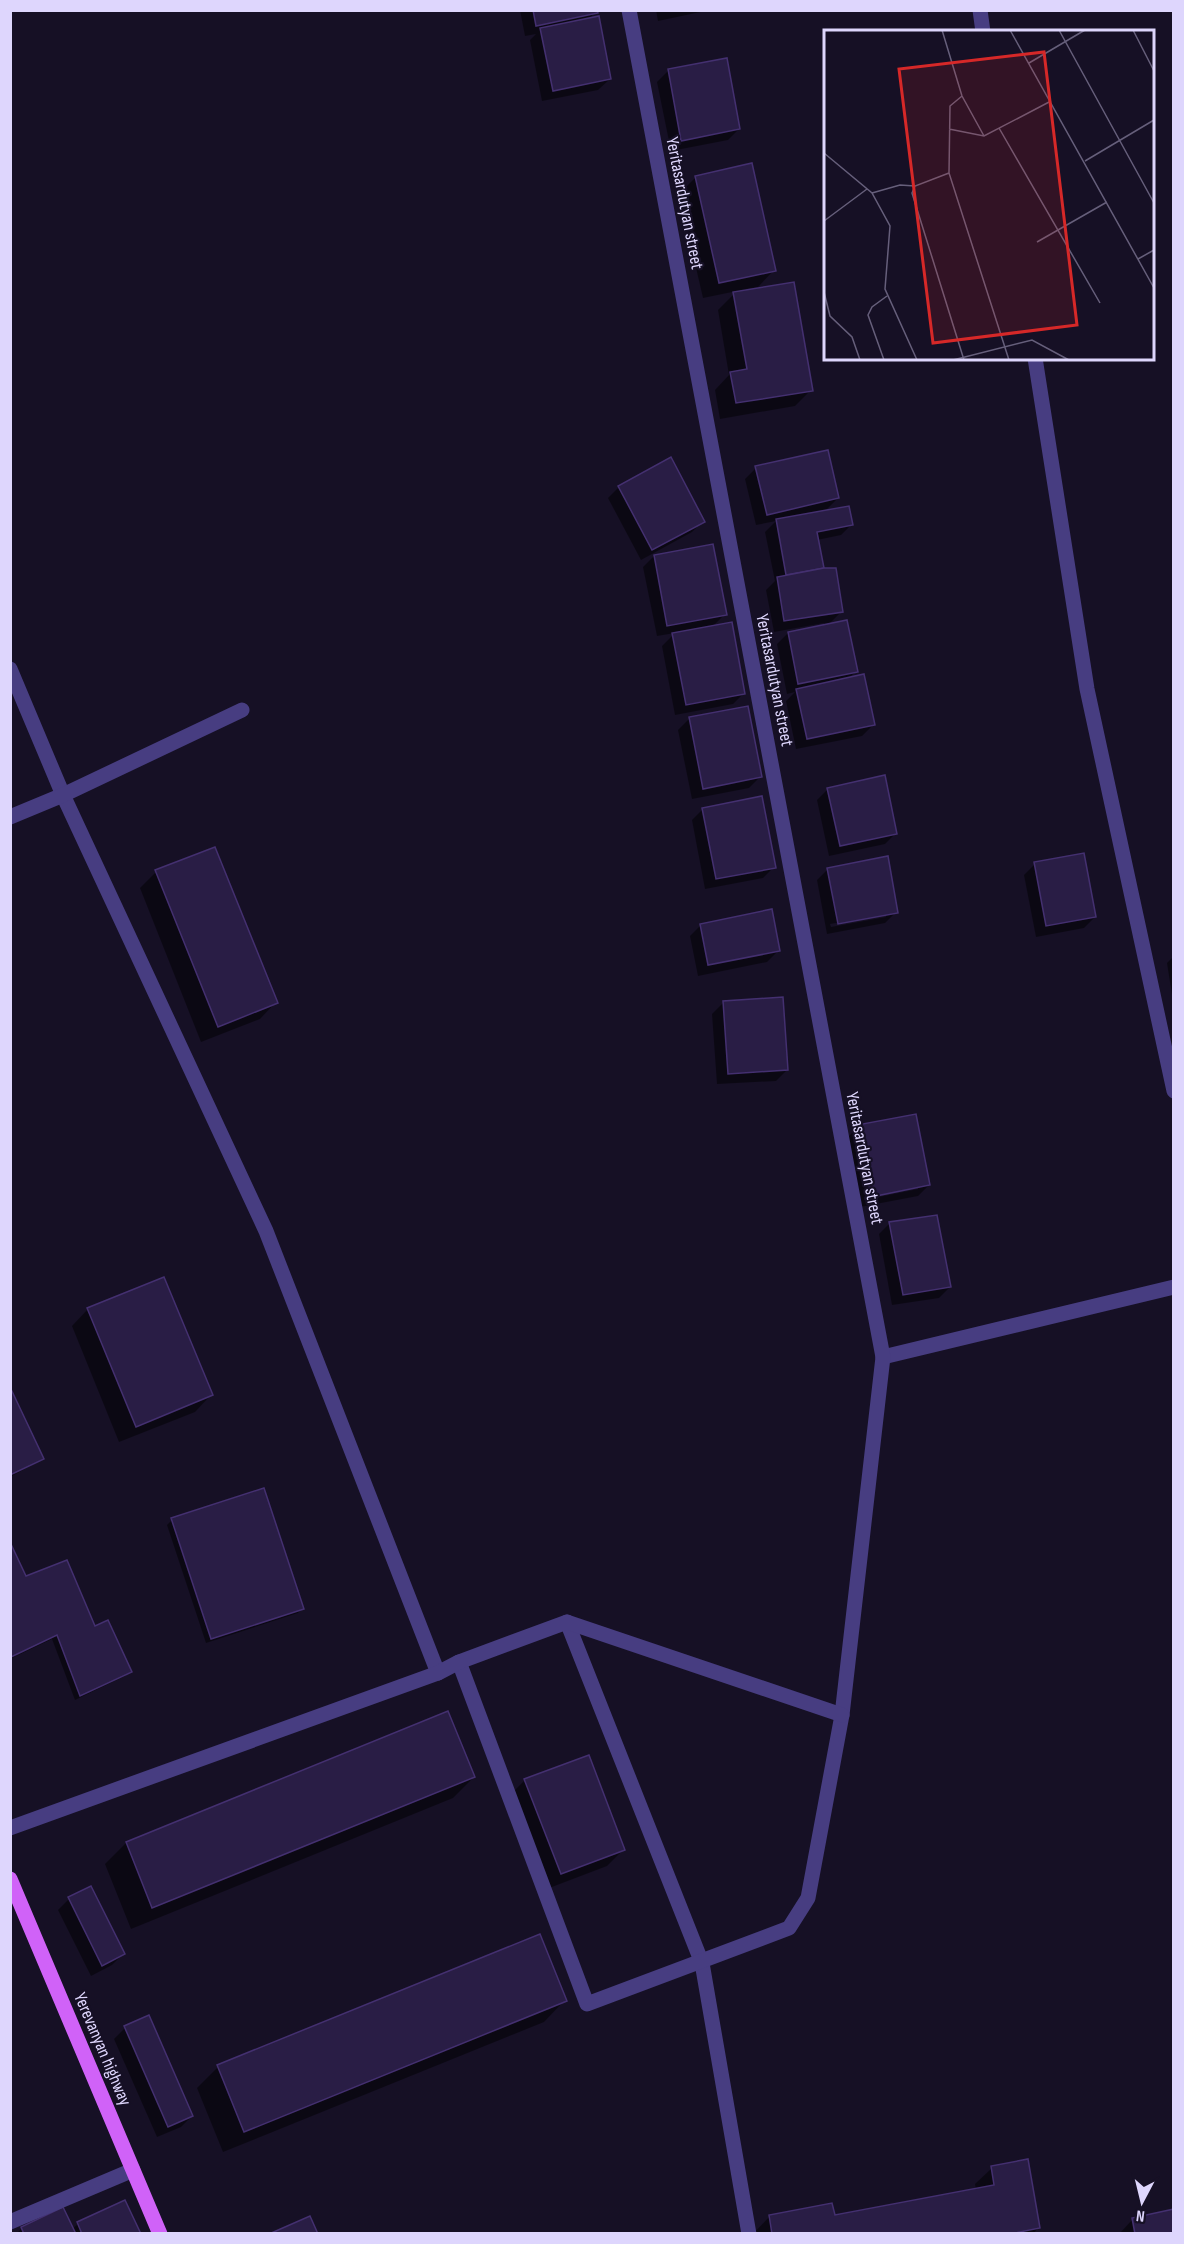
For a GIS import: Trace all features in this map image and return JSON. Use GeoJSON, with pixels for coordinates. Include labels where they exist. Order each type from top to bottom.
{"type":"FeatureCollection","features":[{"type":"Feature","properties":{"kind":"main road","name":"Yerevanyan highway"},"geometry":{"type":"LineString","coordinates":[[10,1880],[160,2234]]}},
{"type":"Feature","properties":{"kind":"street","name":"Yeritasardutyan street"},"geometry":{"type":"LineString","coordinates":[[459,1662],[587,2004],[702,1963],[789,1928],[808,1898],[842,1715],[883,1357],[629,10]]}},
{"type":"Feature","properties":{"kind":"street"},"geometry":{"type":"LineString","coordinates":[[980,10],[983,30]]}},
{"type":"Feature","properties":{"kind":"street"},"geometry":{"type":"LineString","coordinates":[[1035,360],[1087,689],[1173,1091]]}},
{"type":"Feature","properties":{"kind":"street"},"geometry":{"type":"LineString","coordinates":[[10,669],[63,795],[266,1231],[438,1673]]}},
{"type":"Feature","properties":{"kind":"street"},"geometry":{"type":"LineString","coordinates":[[10,817],[63,795],[242,710]]}},
{"type":"Feature","properties":{"kind":"street"},"geometry":{"type":"LineString","coordinates":[[883,1357],[1173,1287]]}},
{"type":"Feature","properties":{"kind":"street"},"geometry":{"type":"LineString","coordinates":[[10,1828],[438,1673],[459,1662],[567,1622],[842,1715]]}},
{"type":"Feature","properties":{"kind":"street"},"geometry":{"type":"LineString","coordinates":[[567,1622],[702,1963],[749,2234]]}},
{"type":"Feature","properties":{"kind":"street"},"geometry":{"type":"LineString","coordinates":[[10,2223],[133,2170]]}},
{"type":"Feature","properties":{"kind":"building"},"geometry":{"type":"Polygon","coordinates":[[[533,10],[597,10],[598,13],[536,26],[533,10]]]}},
{"type":"Feature","properties":{"kind":"building"},"geometry":{"type":"Polygon","coordinates":[[[599,16],[611,79],[553,91],[540,28],[599,16]]]}},
{"type":"Feature","properties":{"kind":"building"},"geometry":{"type":"Polygon","coordinates":[[[727,58],[740,129],[681,141],[668,69],[727,58]]]}},
{"type":"Feature","properties":{"kind":"building"},"geometry":{"type":"Polygon","coordinates":[[[752,163],[776,271],[719,283],[695,176],[752,163]]]}},
{"type":"Feature","properties":{"kind":"building"},"geometry":{"type":"Polygon","coordinates":[[[794,282],[813,391],[736,403],[730,372],[747,369],[733,292],[794,282]]]}},
{"type":"Feature","properties":{"kind":"building"},"geometry":{"type":"Polygon","coordinates":[[[828,450],[839,498],[767,515],[755,466],[828,450]]]}},
{"type":"Feature","properties":{"kind":"building"},"geometry":{"type":"Polygon","coordinates":[[[671,457],[705,522],[652,550],[618,486],[671,457]]]}},
{"type":"Feature","properties":{"kind":"building"},"geometry":{"type":"Polygon","coordinates":[[[849,506],[853,525],[817,532],[824,568],[786,575],[776,519],[849,506]]]}},
{"type":"Feature","properties":{"kind":"building"},"geometry":{"type":"Polygon","coordinates":[[[713,544],[727,615],[667,626],[654,555],[713,544]]]}},
{"type":"Feature","properties":{"kind":"building"},"geometry":{"type":"Polygon","coordinates":[[[824,568],[836,568],[843,612],[784,621],[777,577],[824,568]]]}},
{"type":"Feature","properties":{"kind":"building"},"geometry":{"type":"Polygon","coordinates":[[[847,620],[858,672],[798,684],[788,632],[847,620]]]}},
{"type":"Feature","properties":{"kind":"building"},"geometry":{"type":"Polygon","coordinates":[[[732,622],[745,694],[686,705],[672,633],[732,622]]]}},
{"type":"Feature","properties":{"kind":"building"},"geometry":{"type":"Polygon","coordinates":[[[864,674],[875,725],[807,739],[796,689],[864,674]]]}},
{"type":"Feature","properties":{"kind":"building"},"geometry":{"type":"Polygon","coordinates":[[[748,706],[762,777],[703,789],[689,717],[748,706]]]}},
{"type":"Feature","properties":{"kind":"building"},"geometry":{"type":"Polygon","coordinates":[[[885,775],[897,834],[840,846],[827,788],[885,775]]]}},
{"type":"Feature","properties":{"kind":"building"},"geometry":{"type":"Polygon","coordinates":[[[762,796],[776,868],[716,879],[702,808],[762,796]]]}},
{"type":"Feature","properties":{"kind":"building"},"geometry":{"type":"Polygon","coordinates":[[[215,847],[278,1003],[218,1027],[155,870],[215,847]]]}},
{"type":"Feature","properties":{"kind":"building"},"geometry":{"type":"Polygon","coordinates":[[[1084,853],[1096,917],[1046,926],[1034,862],[1084,853]]]}},
{"type":"Feature","properties":{"kind":"building"},"geometry":{"type":"Polygon","coordinates":[[[888,856],[898,913],[838,924],[827,868],[888,856]]]}},
{"type":"Feature","properties":{"kind":"building"},"geometry":{"type":"Polygon","coordinates":[[[772,909],[780,951],[708,965],[700,924],[772,909]]]}},
{"type":"Feature","properties":{"kind":"building"},"geometry":{"type":"Polygon","coordinates":[[[783,997],[788,1070],[728,1074],[723,1001],[783,997]]]}},
{"type":"Feature","properties":{"kind":"building"},"geometry":{"type":"Polygon","coordinates":[[[916,1114],[930,1185],[871,1197],[857,1125],[916,1114]]]}},
{"type":"Feature","properties":{"kind":"building"},"geometry":{"type":"Polygon","coordinates":[[[937,1215],[951,1287],[903,1295],[889,1222],[937,1215]]]}},
{"type":"Feature","properties":{"kind":"building"},"geometry":{"type":"Polygon","coordinates":[[[164,1277],[213,1395],[136,1427],[87,1308],[164,1277]]]}},
{"type":"Feature","properties":{"kind":"building"},"geometry":{"type":"Polygon","coordinates":[[[10,1387],[44,1459],[10,1475],[10,1387]]]}},
{"type":"Feature","properties":{"kind":"building"},"geometry":{"type":"Polygon","coordinates":[[[264,1488],[304,1609],[211,1639],[171,1518],[264,1488]]]}},
{"type":"Feature","properties":{"kind":"building"},"geometry":{"type":"Polygon","coordinates":[[[10,1542],[26,1576],[67,1560],[95,1626],[108,1620],[132,1672],[80,1696],[57,1635],[11,1657],[10,1542]]]}},
{"type":"Feature","properties":{"kind":"building"},"geometry":{"type":"Polygon","coordinates":[[[448,1711],[475,1777],[152,1908],[126,1842],[448,1711]]]}},
{"type":"Feature","properties":{"kind":"building"},"geometry":{"type":"Polygon","coordinates":[[[589,1755],[625,1850],[561,1874],[524,1779],[589,1755]]]}},
{"type":"Feature","properties":{"kind":"building"},"geometry":{"type":"Polygon","coordinates":[[[91,1886],[125,1954],[102,1966],[68,1897],[91,1886]]]}},
{"type":"Feature","properties":{"kind":"building"},"geometry":{"type":"Polygon","coordinates":[[[540,1934],[567,2001],[244,2132],[217,2065],[540,1934]]]}},
{"type":"Feature","properties":{"kind":"building"},"geometry":{"type":"Polygon","coordinates":[[[149,2015],[193,2116],[168,2127],[124,2026],[149,2015]]]}},
{"type":"Feature","properties":{"kind":"building"},"geometry":{"type":"Polygon","coordinates":[[[1028,2159],[1040,2228],[1010,2234],[772,2234],[769,2215],[832,2203],[835,2215],[994,2185],[991,2166],[1028,2159]]]}},
{"type":"Feature","properties":{"kind":"building"},"geometry":{"type":"Polygon","coordinates":[[[125,2200],[141,2234],[82,2234],[77,2222],[125,2200]]]}},
{"type":"Feature","properties":{"kind":"building"},"geometry":{"type":"Polygon","coordinates":[[[63,2207],[76,2234],[24,2234],[21,2227],[63,2207]]]}},
{"type":"Feature","properties":{"kind":"building"},"geometry":{"type":"Polygon","coordinates":[[[1174,2209],[1174,2234],[1135,2234],[1132,2218],[1174,2209]]]}},
{"type":"Feature","properties":{"kind":"building"},"geometry":{"type":"Polygon","coordinates":[[[310,2216],[318,2234],[269,2234],[310,2216]]]}}]}
